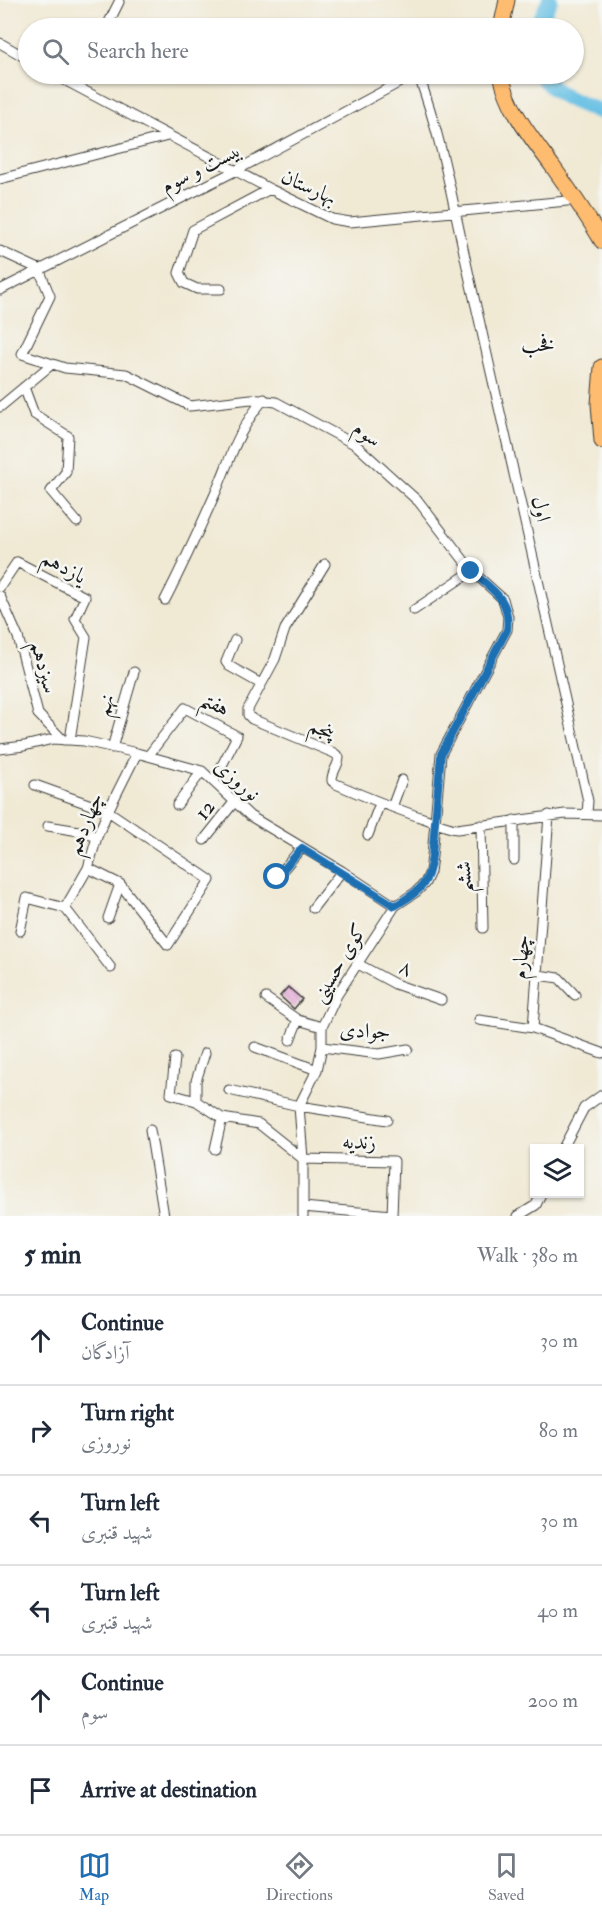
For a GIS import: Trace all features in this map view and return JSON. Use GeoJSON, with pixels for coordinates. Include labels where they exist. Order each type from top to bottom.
{"type":"FeatureCollection","features":[{"type":"Feature","properties":{"kind":"main road"},"geometry":{"type":"LineString","coordinates":[[503,18],[507,0]]}},
{"type":"Feature","properties":{"kind":"main road"},"geometry":{"type":"LineString","coordinates":[[503,84],[518,119],[577,200],[602,241]]}},
{"type":"Feature","properties":{"kind":"main road"},"geometry":{"type":"LineString","coordinates":[[602,367],[599,404],[602,441]]}},
{"type":"Feature","properties":{"kind":"street"},"geometry":{"type":"LineString","coordinates":[[111,18],[118,2]]}},
{"type":"Feature","properties":{"kind":"street"},"geometry":{"type":"LineString","coordinates":[[0,43],[18,53]]}},
{"type":"Feature","properties":{"kind":"street","name":"بهارستان"},"geometry":{"type":"LineString","coordinates":[[72,84],[235,171],[332,219],[350,222],[577,200]]}},
{"type":"Feature","properties":{"kind":"street","name":"بیست و سوم"},"geometry":{"type":"LineString","coordinates":[[0,290],[235,171],[397,84]]}},
{"type":"Feature","properties":{"kind":"street","name":"اول"},"geometry":{"type":"LineString","coordinates":[[421,84],[429,102],[446,162],[468,275],[588,801],[587,814]]}},
{"type":"Feature","properties":{"kind":"street"},"geometry":{"type":"LineString","coordinates":[[0,178],[168,136]]}},
{"type":"Feature","properties":{"kind":"street"},"geometry":{"type":"LineString","coordinates":[[221,289],[197,289],[184,283],[179,273],[193,230],[270,189]]}},
{"type":"Feature","properties":{"kind":"street"},"geometry":{"type":"LineString","coordinates":[[0,251],[39,269]]}},
{"type":"Feature","properties":{"kind":"street","name":"سوم"},"geometry":{"type":"LineString","coordinates":[[39,269],[50,296],[22,354],[65,368],[126,374],[190,406],[251,399],[276,402],[356,445],[419,502],[471,571],[503,599],[508,616],[507,630],[441,754],[430,872],[425,883],[416,892],[395,906]]}},
{"type":"Feature","properties":{"kind":"street"},"geometry":{"type":"LineString","coordinates":[[0,407],[52,364]]}},
{"type":"Feature","properties":{"kind":"street"},"geometry":{"type":"LineString","coordinates":[[24,387],[34,414],[68,436],[66,472],[51,491],[77,522]]}},
{"type":"Feature","properties":{"kind":"street"},"geometry":{"type":"LineString","coordinates":[[165,600],[191,549],[236,440],[264,399]]}},
{"type":"Feature","properties":{"kind":"street","name":"یازدهم"},"geometry":{"type":"LineString","coordinates":[[0,586],[17,562],[85,597],[75,619],[86,637],[67,740]]}},
{"type":"Feature","properties":{"kind":"street"},"geometry":{"type":"LineString","coordinates":[[235,640],[226,662],[261,684],[275,659],[285,628],[325,564]]}},
{"type":"Feature","properties":{"kind":"street"},"geometry":{"type":"LineString","coordinates":[[414,610],[471,571]]}},
{"type":"Feature","properties":{"kind":"street","name":"سیزدهم"},"geometry":{"type":"LineString","coordinates":[[0,596],[18,637],[38,714],[67,740]]}},
{"type":"Feature","properties":{"kind":"street","name":"نهم"},"geometry":{"type":"LineString","coordinates":[[112,747],[134,672]]}},
{"type":"Feature","properties":{"kind":"street","name":"پنجم"},"geometry":{"type":"LineString","coordinates":[[261,684],[248,709],[248,715],[334,753],[339,757],[339,762],[332,775],[332,781],[336,784],[380,803],[436,822]]}},
{"type":"Feature","properties":{"kind":"street","name":"هفتم"},"geometry":{"type":"LineString","coordinates":[[148,756],[185,708],[237,736],[214,781]]}},
{"type":"Feature","properties":{"kind":"street","name":"نوروزی"},"geometry":{"type":"LineString","coordinates":[[0,749],[53,739],[84,741],[202,771],[250,816],[395,906]]}},
{"type":"Feature","properties":{"kind":"street","name":"چهاردهم"},"geometry":{"type":"LineString","coordinates":[[65,908],[88,868],[108,810],[137,753]]}},
{"type":"Feature","properties":{"kind":"street"},"geometry":{"type":"LineString","coordinates":[[177,805],[202,771]]}},
{"type":"Feature","properties":{"kind":"street"},"geometry":{"type":"LineString","coordinates":[[392,807],[402,780]]}},
{"type":"Feature","properties":{"kind":"street"},"geometry":{"type":"LineString","coordinates":[[34,785],[108,810],[210,880],[168,945],[120,884],[88,868]]}},
{"type":"Feature","properties":{"kind":"street","name":"12"},"geometry":{"type":"LineString","coordinates":[[204,840],[235,801]]}},
{"type":"Feature","properties":{"kind":"street"},"geometry":{"type":"LineString","coordinates":[[368,835],[380,803]]}},
{"type":"Feature","properties":{"kind":"street"},"geometry":{"type":"LineString","coordinates":[[436,822],[447,828],[458,829],[549,815],[602,815]]}},
{"type":"Feature","properties":{"kind":"street","name":"چهارم"},"geometry":{"type":"LineString","coordinates":[[533,1028],[549,815]]}},
{"type":"Feature","properties":{"kind":"street"},"geometry":{"type":"LineString","coordinates":[[514,820],[514,860]]}},
{"type":"Feature","properties":{"kind":"street","name":"ششم"},"geometry":{"type":"LineString","coordinates":[[481,825],[483,928]]}},
{"type":"Feature","properties":{"kind":"street"},"geometry":{"type":"LineString","coordinates":[[48,826],[79,831],[97,837]]}},
{"type":"Feature","properties":{"kind":"street"},"geometry":{"type":"LineString","coordinates":[[277,877],[302,848]]}},
{"type":"Feature","properties":{"kind":"street"},"geometry":{"type":"LineString","coordinates":[[313,908],[342,871]]}},
{"type":"Feature","properties":{"kind":"street"},"geometry":{"type":"LineString","coordinates":[[108,918],[120,884]]}},
{"type":"Feature","properties":{"kind":"street"},"geometry":{"type":"LineString","coordinates":[[21,931],[27,898],[65,908],[111,968]]}},
{"type":"Feature","properties":{"kind":"street","name":"کوی حسینی"},"geometry":{"type":"LineString","coordinates":[[299,1106],[317,1070],[322,1047],[322,1027],[337,995],[395,906]]}},
{"type":"Feature","properties":{"kind":"street","name":"۸"},"geometry":{"type":"LineString","coordinates":[[358,964],[395,984],[441,1000]]}},
{"type":"Feature","properties":{"kind":"street"},"geometry":{"type":"LineString","coordinates":[[538,975],[559,978],[575,995]]}},
{"type":"Feature","properties":{"kind":"street"},"geometry":{"type":"LineString","coordinates":[[266,999],[298,1020],[322,1027]]}},
{"type":"Feature","properties":{"kind":"street"},"geometry":{"type":"LineString","coordinates":[[291,1040],[298,1020]]}},
{"type":"Feature","properties":{"kind":"street"},"geometry":{"type":"LineString","coordinates":[[479,1020],[533,1028],[602,1053]]}},
{"type":"Feature","properties":{"kind":"street"},"geometry":{"type":"LineString","coordinates":[[255,1047],[317,1070]]}},
{"type":"Feature","properties":{"kind":"street","name":"جوادی"},"geometry":{"type":"LineString","coordinates":[[322,1047],[379,1054],[408,1049]]}},
{"type":"Feature","properties":{"kind":"street"},"geometry":{"type":"LineString","coordinates":[[196,1101],[196,1081],[205,1053]]}},
{"type":"Feature","properties":{"kind":"street"},"geometry":{"type":"LineString","coordinates":[[175,1058],[171,1094],[196,1101],[222,1118],[259,1124],[303,1159]]}},
{"type":"Feature","properties":{"kind":"street"},"geometry":{"type":"LineString","coordinates":[[229,1090],[299,1106],[387,1120]]}},
{"type":"Feature","properties":{"kind":"street"},"geometry":{"type":"LineString","coordinates":[[566,1144],[584,1108],[602,1095]]}},
{"type":"Feature","properties":{"kind":"street"},"geometry":{"type":"LineString","coordinates":[[299,1106],[303,1159],[303,1212],[392,1215]]}},
{"type":"Feature","properties":{"kind":"street"},"geometry":{"type":"LineString","coordinates":[[215,1149],[222,1118]]}},
{"type":"Feature","properties":{"kind":"street"},"geometry":{"type":"LineString","coordinates":[[150,1130],[165,1216]]}},
{"type":"Feature","properties":{"kind":"street","name":"زندیه"},"geometry":{"type":"LineString","coordinates":[[303,1159],[394,1161],[392,1215]]}},
{"type":"Feature","properties":{"kind":"street"},"geometry":{"type":"LineString","coordinates":[[518,1216],[536,1205],[539,1198]]}},
{"type":"Feature","properties":{"kind":"building"},"geometry":{"type":"Polygon","coordinates":[[[288,987],[302,999],[294,1009],[280,996],[288,987]]]}},
{"type":"Feature","properties":{"kind":"waterway"},"geometry":{"type":"LineString","coordinates":[[541,18],[550,0]]}},
{"type":"Feature","properties":{"kind":"waterway"},"geometry":{"type":"LineString","coordinates":[[548,84],[568,98],[602,112]]}},
{"type":"Feature","properties":{"kind":"district","name":"فخب"},"geometry":{"type":"Point","coordinates":[538,344]}},
{"type":"Feature","properties":{"kind":"route"},"geometry":{"type":"LineString","coordinates":[[277,877],[302,848],[395,906],[425,883],[430,872],[432,856],[441,754],[507,630],[507,608],[503,599],[471,571]]}}]}
